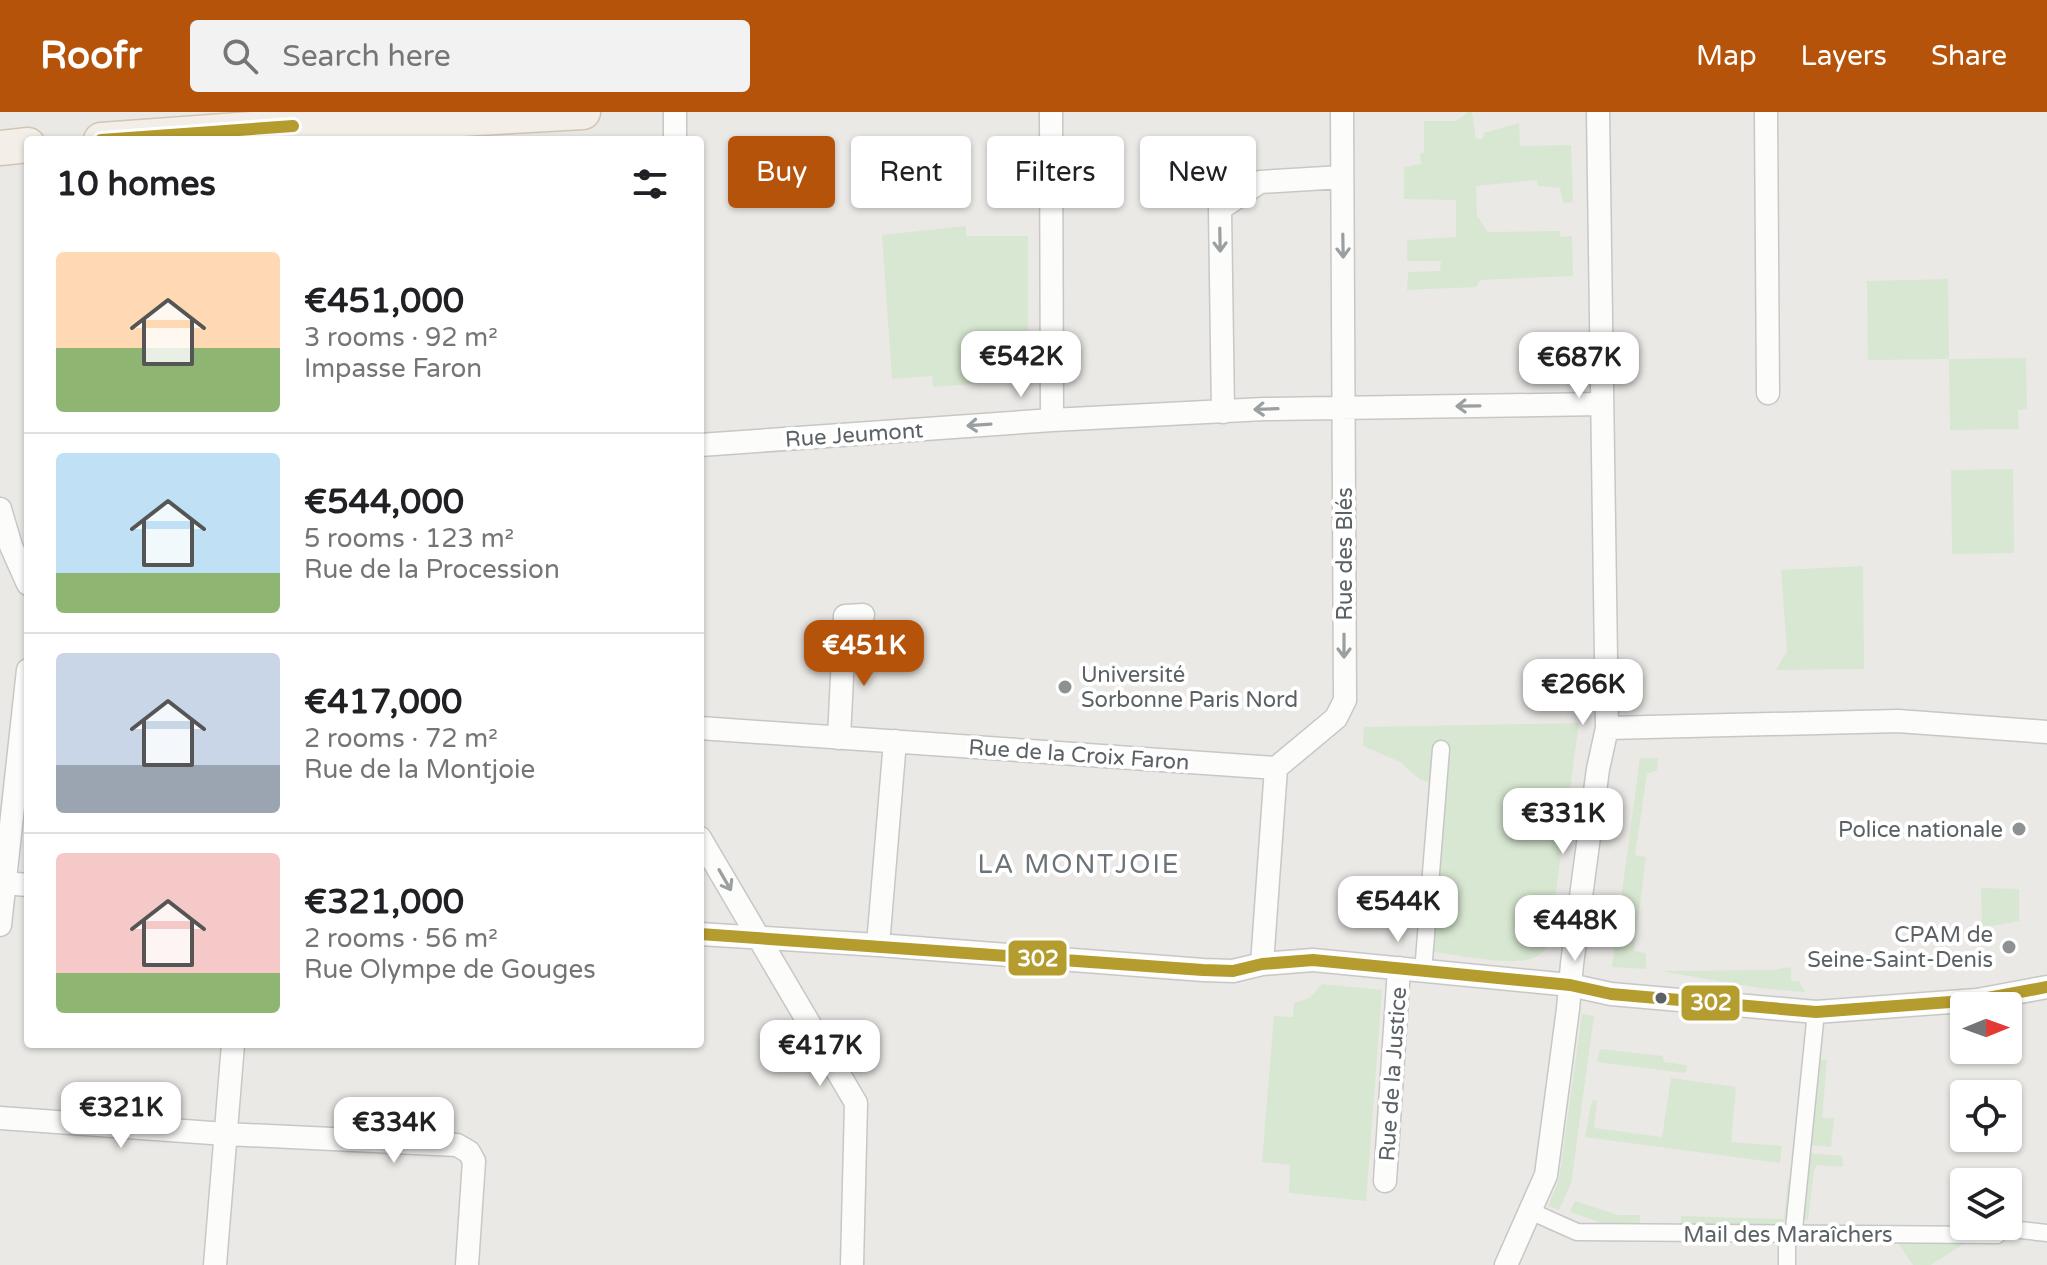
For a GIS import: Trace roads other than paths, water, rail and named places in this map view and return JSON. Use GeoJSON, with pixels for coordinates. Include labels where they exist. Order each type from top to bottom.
{"type":"FeatureCollection","features":[{"type":"Feature","properties":{"kind":"main road"},"geometry":{"type":"LineString","coordinates":[[156,136],[583,112]]}},
{"type":"Feature","properties":{"kind":"main road"},"geometry":{"type":"LineString","coordinates":[[0,148],[24,145]]}},
{"type":"Feature","properties":{"kind":"street"},"geometry":{"type":"LineString","coordinates":[[675,112],[675,136]]}},
{"type":"Feature","properties":{"kind":"street"},"geometry":{"type":"LineString","coordinates":[[1051,112],[1052,420]]}},
{"type":"Feature","properties":{"kind":"street","name":"Rue des Blés"},"geometry":{"type":"LineString","coordinates":[[1276,768],[1336,718],[1345,700],[1342,112]]}},
{"type":"Feature","properties":{"kind":"street"},"geometry":{"type":"LineString","coordinates":[[1506,1265],[1546,1175],[1598,769],[1607,728],[1598,112]]}},
{"type":"Feature","properties":{"kind":"street"},"geometry":{"type":"LineString","coordinates":[[1766,112],[1768,393]]}},
{"type":"Feature","properties":{"kind":"street"},"geometry":{"type":"LineString","coordinates":[[1223,412],[1220,209],[1260,182],[1342,177]]}},
{"type":"Feature","properties":{"kind":"street","name":"Rue Jeumont"},"geometry":{"type":"LineString","coordinates":[[704,445],[1052,420],[1223,412],[1602,404]]}},
{"type":"Feature","properties":{"kind":"street"},"geometry":{"type":"LineString","coordinates":[[0,509],[24,575]]}},
{"type":"Feature","properties":{"kind":"street"},"geometry":{"type":"LineString","coordinates":[[839,738],[845,616],[863,615]]}},
{"type":"Feature","properties":{"kind":"street"},"geometry":{"type":"LineString","coordinates":[[0,925],[24,706]]}},
{"type":"Feature","properties":{"kind":"street"},"geometry":{"type":"LineString","coordinates":[[1607,728],[1898,721],[2047,732]]}},
{"type":"Feature","properties":{"kind":"street","name":"Rue de la Croix Faron"},"geometry":{"type":"LineString","coordinates":[[704,728],[1276,768]]}},
{"type":"Feature","properties":{"kind":"street"},"geometry":{"type":"LineString","coordinates":[[878,945],[889,741]]}},
{"type":"Feature","properties":{"kind":"street"},"geometry":{"type":"LineString","coordinates":[[1423,972],[1441,749]]}},
{"type":"Feature","properties":{"kind":"street"},"geometry":{"type":"LineString","coordinates":[[1262,964],[1276,768]]}},
{"type":"Feature","properties":{"kind":"street"},"geometry":{"type":"LineString","coordinates":[[704,845],[856,1103],[852,1265]]}},
{"type":"Feature","properties":{"kind":"street"},"geometry":{"type":"LineString","coordinates":[[4,883],[24,885]]}},
{"type":"Feature","properties":{"kind":"street"},"geometry":{"type":"LineString","coordinates":[[704,934],[754,930],[878,945],[1203,970],[1233,971],[1262,964],[1313,960],[1570,985],[1611,994],[1816,1012],[1977,1000],[2047,987]]}},
{"type":"Feature","properties":{"kind":"street","name":"Rue de la Justice"},"geometry":{"type":"LineString","coordinates":[[1385,1181],[1399,968]]}},
{"type":"Feature","properties":{"kind":"street"},"geometry":{"type":"LineString","coordinates":[[1787,1265],[1787,1241],[1794,1229],[1816,1012]]}},
{"type":"Feature","properties":{"kind":"street"},"geometry":{"type":"LineString","coordinates":[[215,1265],[233,1048]]}},
{"type":"Feature","properties":{"kind":"street"},"geometry":{"type":"LineString","coordinates":[[0,1118],[226,1134],[457,1145],[469,1152],[474,1161],[467,1265]]}},
{"type":"Feature","properties":{"kind":"street","name":"Mail des Maraîchers"},"geometry":{"type":"LineString","coordinates":[[1530,1211],[1577,1232],[1997,1235],[2002,1228],[2047,1233]]}},
{"type":"Feature","properties":{"kind":"place","name":"Université Sorbonne Paris Nord"},"geometry":{"type":"Point","coordinates":[1065,687]}},
{"type":"Feature","properties":{"kind":"place","name":"Police nationale"},"geometry":{"type":"Point","coordinates":[2019,829]}},
{"type":"Feature","properties":{"kind":"place","name":"CPAM de Seine-Saint-Denis"},"geometry":{"type":"Point","coordinates":[2009,947]}},
{"type":"Feature","properties":{"kind":"district","name":"LA MONTJOIE"},"geometry":{"type":"Point","coordinates":[1079,864]}}]}
